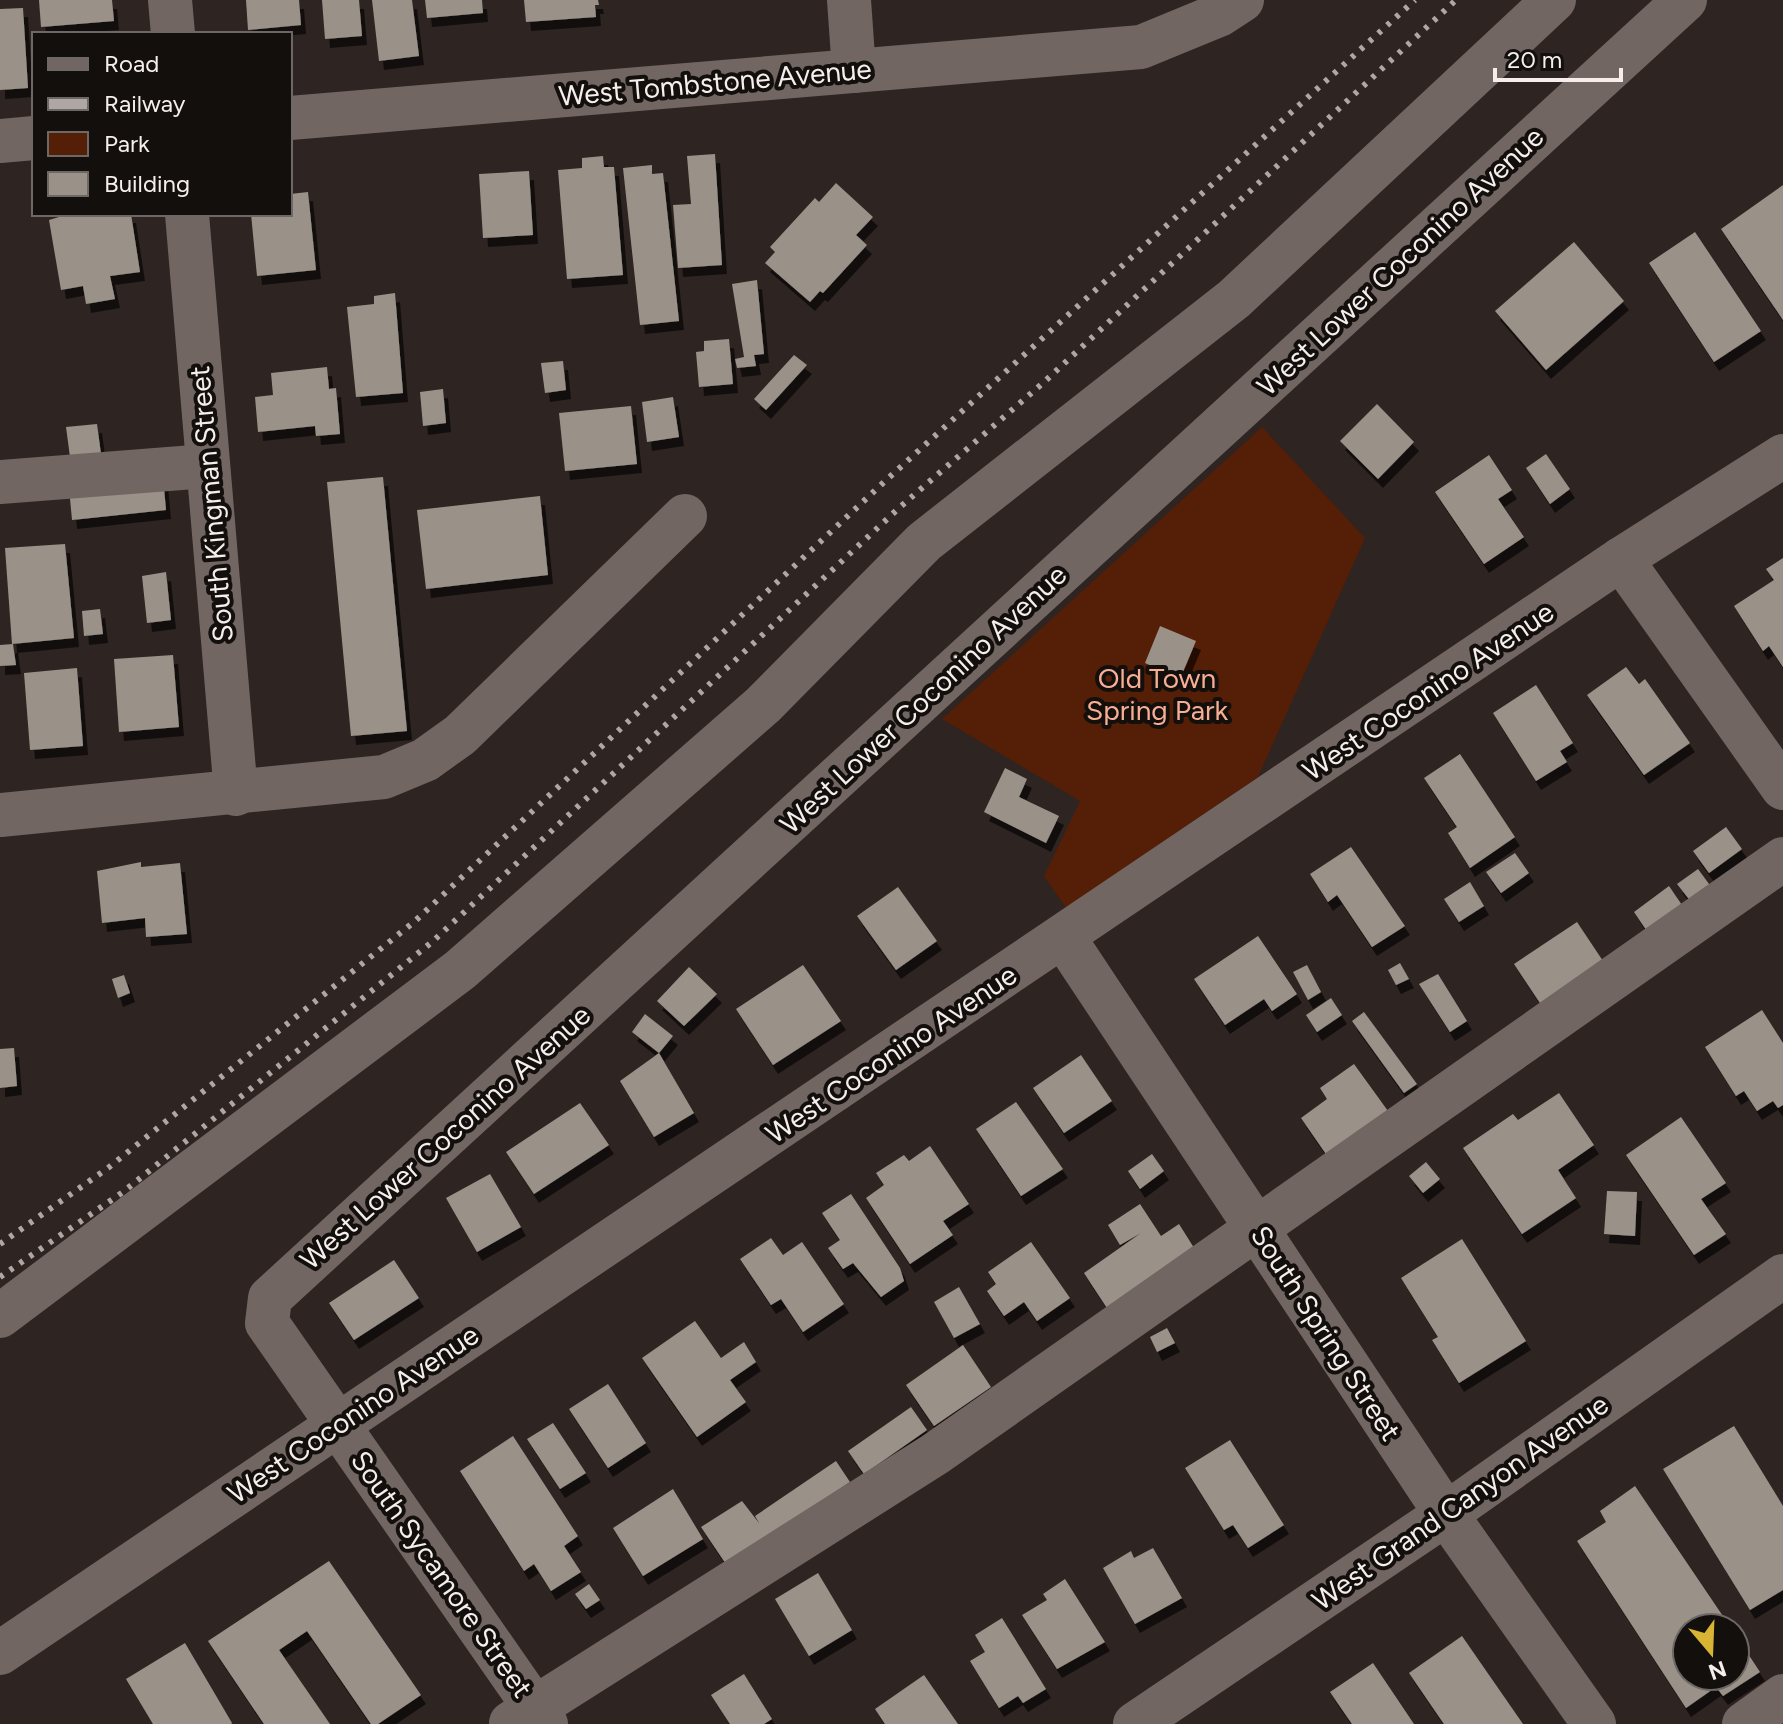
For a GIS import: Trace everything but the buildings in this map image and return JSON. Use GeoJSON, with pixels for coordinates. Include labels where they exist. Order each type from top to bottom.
{"type":"FeatureCollection","features":[{"type":"Feature","properties":{"kind":"street"},"geometry":{"type":"LineString","coordinates":[[170,0],[173,32]]}},
{"type":"Feature","properties":{"kind":"street"},"geometry":{"type":"LineString","coordinates":[[849,0],[854,71]]}},
{"type":"Feature","properties":{"kind":"street","name":"West Tombstone Avenue"},"geometry":{"type":"LineString","coordinates":[[292,118],[1141,47],[1219,15],[1242,0]]}},
{"type":"Feature","properties":{"kind":"street"},"geometry":{"type":"LineString","coordinates":[[0,1316],[460,970],[763,705],[924,542],[1234,299],[1554,0]]}},
{"type":"Feature","properties":{"kind":"street","name":"West Lower Coconino Avenue"},"geometry":{"type":"LineString","coordinates":[[338,1424],[267,1323],[270,1298],[1685,0]]}},
{"type":"Feature","properties":{"kind":"street"},"geometry":{"type":"LineString","coordinates":[[0,141],[32,138]]}},
{"type":"Feature","properties":{"kind":"street","name":"South Kingman Street"},"geometry":{"type":"LineString","coordinates":[[187,216],[236,794]]}},
{"type":"Feature","properties":{"kind":"street","name":"West Coconino Avenue"},"geometry":{"type":"LineString","coordinates":[[0,1653],[1064,938],[1621,559],[1783,456]]}},
{"type":"Feature","properties":{"kind":"street"},"geometry":{"type":"LineString","coordinates":[[0,482],[207,466]]}},
{"type":"Feature","properties":{"kind":"street"},"geometry":{"type":"LineString","coordinates":[[0,815],[384,777],[425,760],[460,735],[685,516]]}},
{"type":"Feature","properties":{"kind":"street"},"geometry":{"type":"LineString","coordinates":[[1621,559],[1783,788]]}},
{"type":"Feature","properties":{"kind":"street"},"geometry":{"type":"LineString","coordinates":[[530,1718],[935,1454],[1783,859]]}},
{"type":"Feature","properties":{"kind":"street","name":"South Spring Street"},"geometry":{"type":"LineString","coordinates":[[1064,938],[1446,1514],[1594,1724]]}},
{"type":"Feature","properties":{"kind":"street","name":"West Grand Canyon Avenue"},"geometry":{"type":"LineString","coordinates":[[1135,1724],[1446,1514],[1783,1276]]}},
{"type":"Feature","properties":{"kind":"street","name":"South Sycamore Street"},"geometry":{"type":"LineString","coordinates":[[338,1424],[530,1718]]}},
{"type":"Feature","properties":{"kind":"street"},"geometry":{"type":"LineString","coordinates":[[1744,1724],[1783,1696]]}},
{"type":"Feature","properties":{"kind":"green space","name":"Old Town Spring Park"},"geometry":{"type":"Polygon","coordinates":[[[1262,427],[1365,538],[1258,777],[1066,908],[1044,876],[1080,801],[942,719],[1262,427]]]}},
{"type":"Feature","properties":{"kind":"railway"},"geometry":{"type":"LineString","coordinates":[[0,1244],[108,1168],[414,922],[883,483],[1415,0]]}},
{"type":"Feature","properties":{"kind":"railway"},"geometry":{"type":"LineString","coordinates":[[0,1277],[123,1192],[432,942],[899,508],[1043,383],[1456,0]]}}]}
